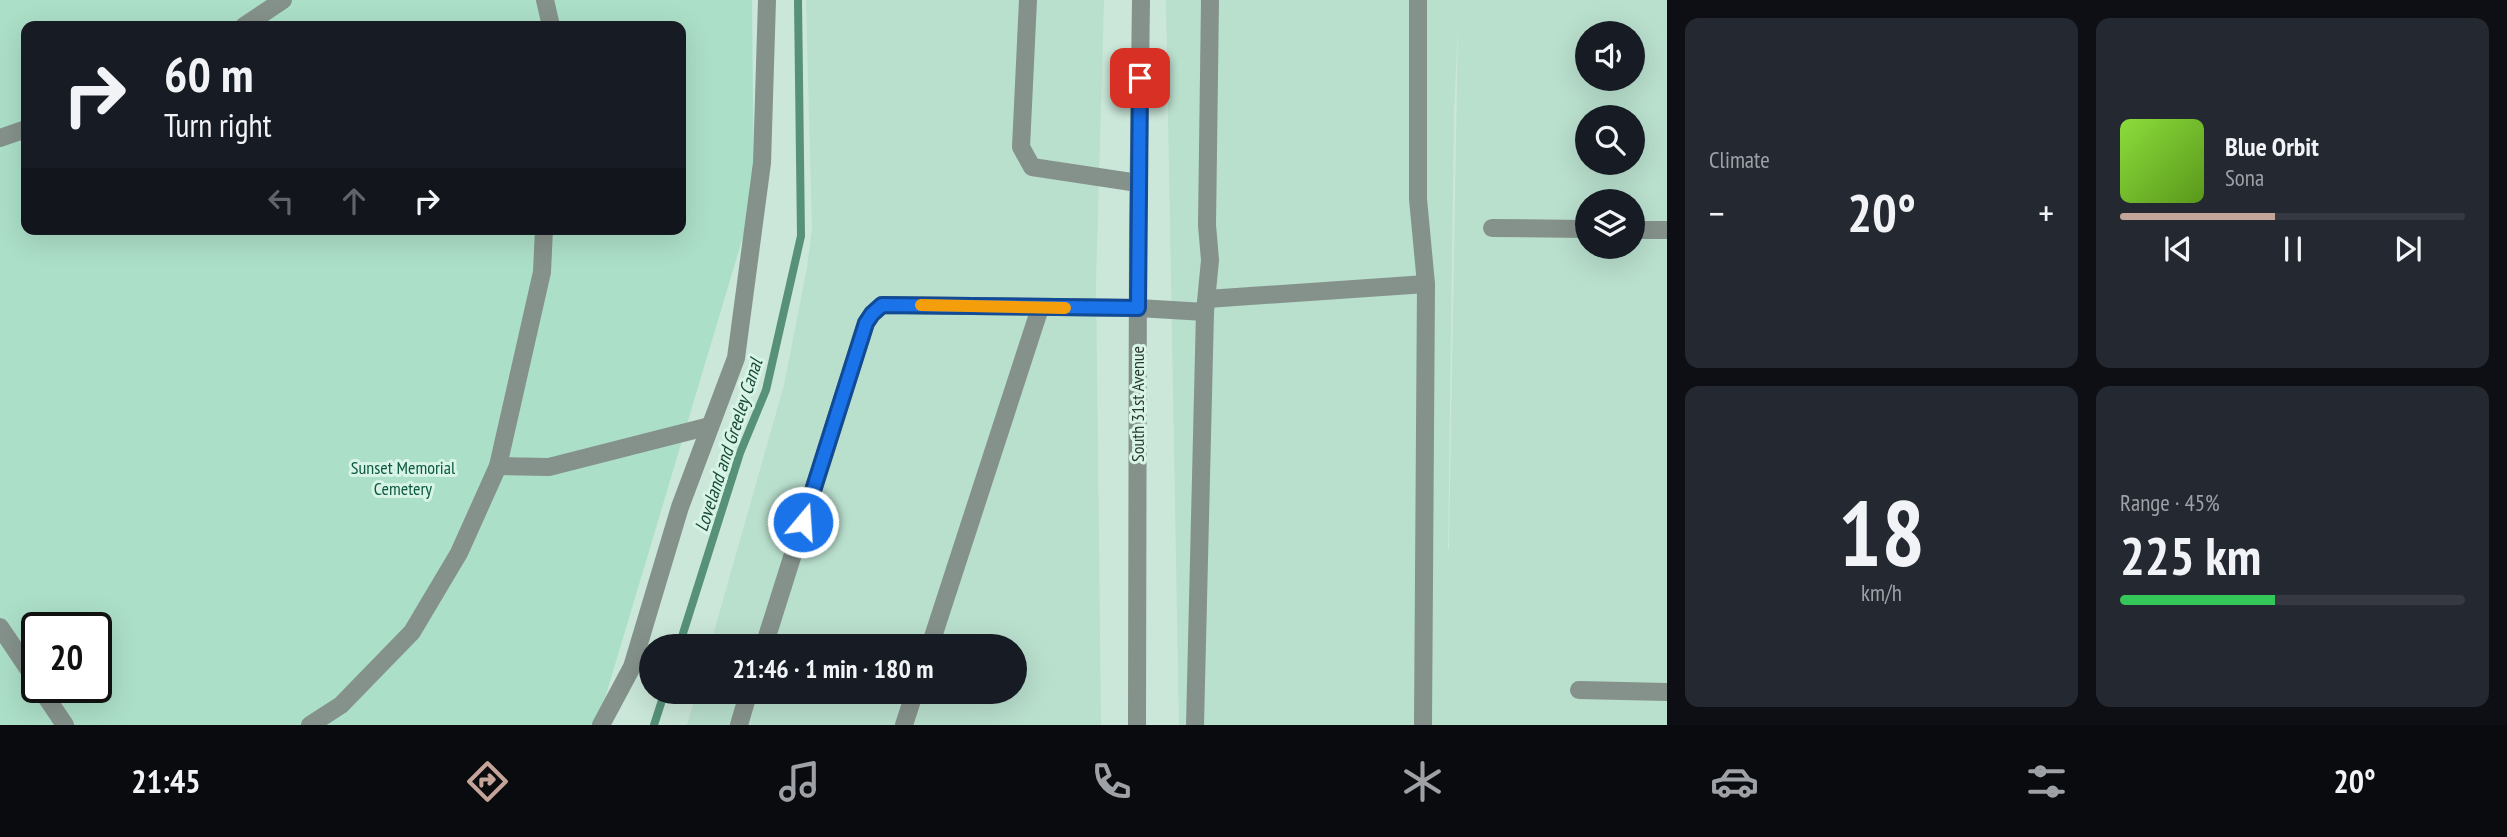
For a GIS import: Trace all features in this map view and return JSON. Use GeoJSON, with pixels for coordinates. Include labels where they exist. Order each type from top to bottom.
{"type":"FeatureCollection","features":[{"type":"Feature","properties":{"kind":"street"},"geometry":{"type":"LineString","coordinates":[[252,21],[284,0]]}},
{"type":"Feature","properties":{"kind":"street"},"geometry":{"type":"LineString","coordinates":[[545,0],[550,21]]}},
{"type":"Feature","properties":{"kind":"street"},"geometry":{"type":"LineString","coordinates":[[601,725],[632,667],[680,507],[736,358],[762,163],[768,0]]}},
{"type":"Feature","properties":{"kind":"street"},"geometry":{"type":"LineString","coordinates":[[1028,0],[1021,147],[1032,167],[1139,183]]}},
{"type":"Feature","properties":{"kind":"street","name":"South 31st Avenue"},"geometry":{"type":"LineString","coordinates":[[1137,725],[1141,0]]}},
{"type":"Feature","properties":{"kind":"street"},"geometry":{"type":"LineString","coordinates":[[1195,725],[1203,383],[1210,260],[1210,0]]}},
{"type":"Feature","properties":{"kind":"street"},"geometry":{"type":"LineString","coordinates":[[1418,0],[1418,199],[1426,284],[1423,725]]}},
{"type":"Feature","properties":{"kind":"street"},"geometry":{"type":"LineString","coordinates":[[0,138],[21,131]]}},
{"type":"Feature","properties":{"kind":"street"},"geometry":{"type":"LineString","coordinates":[[1492,228],[1575,229]]}},
{"type":"Feature","properties":{"kind":"street"},"geometry":{"type":"LineString","coordinates":[[1645,230],[1667,230]]}},
{"type":"Feature","properties":{"kind":"street"},"geometry":{"type":"LineString","coordinates":[[310,725],[341,705],[412,632],[459,553],[498,466],[542,272],[544,235]]}},
{"type":"Feature","properties":{"kind":"street"},"geometry":{"type":"LineString","coordinates":[[768,634],[866,323],[882,305],[1138,308],[1206,305],[1260,295],[1426,284]]}},
{"type":"Feature","properties":{"kind":"street"},"geometry":{"type":"LineString","coordinates":[[934,634],[1040,307]]}},
{"type":"Feature","properties":{"kind":"street"},"geometry":{"type":"LineString","coordinates":[[498,466],[548,467],[710,426]]}},
{"type":"Feature","properties":{"kind":"street"},"geometry":{"type":"LineString","coordinates":[[0,627],[21,658]]}},
{"type":"Feature","properties":{"kind":"street"},"geometry":{"type":"LineString","coordinates":[[1579,690],[1667,692]]}},
{"type":"Feature","properties":{"kind":"street"},"geometry":{"type":"LineString","coordinates":[[50,703],[65,725]]}},
{"type":"Feature","properties":{"kind":"street"},"geometry":{"type":"LineString","coordinates":[[738,725],[745,704]]}},
{"type":"Feature","properties":{"kind":"street"},"geometry":{"type":"LineString","coordinates":[[904,725],[911,704]]}},
{"type":"Feature","properties":{"kind":"shaded area"},"geometry":{"type":"Polygon","coordinates":[[[806,0],[1104,0],[1096,281],[1101,725],[687,725],[693,704],[1027,704],[1027,634],[713,634],[784,385],[812,229],[806,0]]]}},
{"type":"Feature","properties":{"kind":"shaded area"},"geometry":{"type":"Polygon","coordinates":[[[1166,0],[1667,0],[1667,725],[1179,725],[1166,0]],[[1458,27],[1454,109],[1448,549],[1449,549],[1458,27]]]}},
{"type":"Feature","properties":{"kind":"green space","name":"Sunset Memorial Cemetery"},"geometry":{"type":"Polygon","coordinates":[[[0,0],[752,0],[754,200],[597,725],[0,725],[0,0]]]}},
{"type":"Feature","properties":{"kind":"waterway","name":"Loveland and Greeley Canal"},"geometry":{"type":"LineString","coordinates":[[683,634],[740,453],[766,390],[801,236],[798,0]]}},
{"type":"Feature","properties":{"kind":"waterway","name":"Loveland and Greeley Canal"},"geometry":{"type":"LineString","coordinates":[[654,725],[661,704]]}},
{"type":"Feature","properties":{"kind":"slow traffic"},"geometry":{"type":"LineString","coordinates":[[921,305],[1065,308]]}},
{"type":"Feature","properties":{"kind":"route"},"geometry":{"type":"LineString","coordinates":[[803,522],[866,323],[882,305],[1138,308],[1140,78]]}}]}
